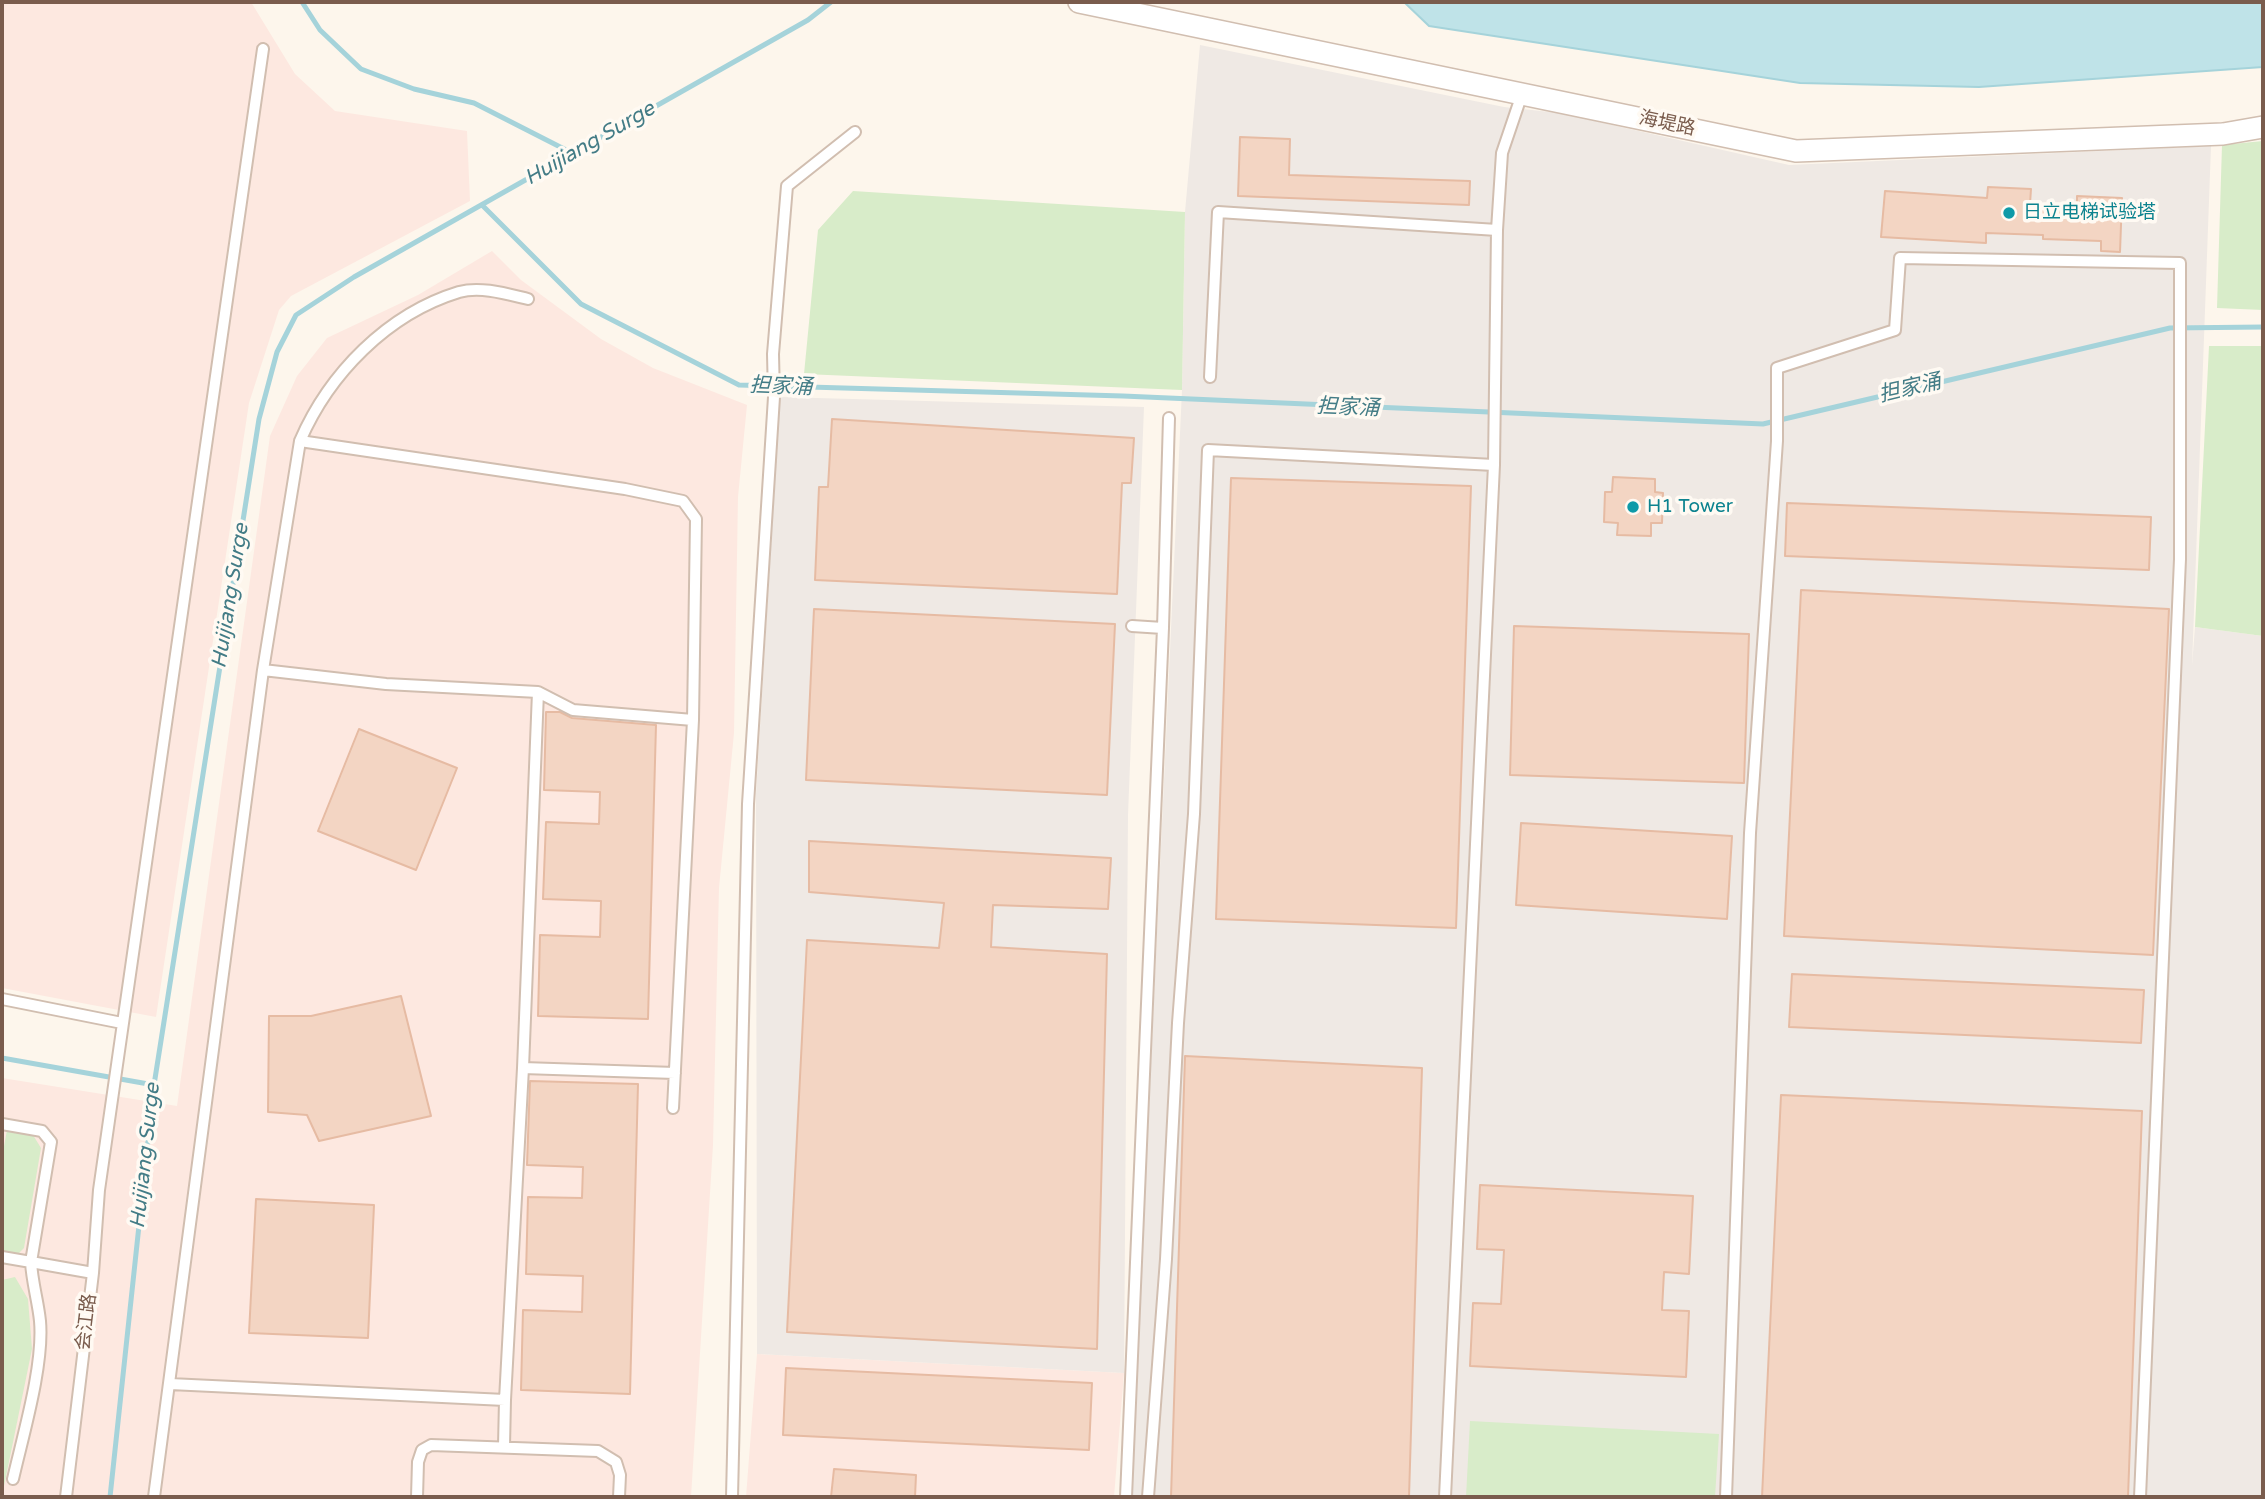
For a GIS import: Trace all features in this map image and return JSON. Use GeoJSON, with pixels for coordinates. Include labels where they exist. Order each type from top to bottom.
{"type":"FeatureCollection","features":[{"type":"Feature","properties":{"kind":"street","name":"海堤路"},"geometry":{"type":"LineString","coordinates":[[1079,2],[1796,151],[2223,134],[2263,127]]}},
{"type":"Feature","properties":{"kind":"lane","name":"会江路"},"geometry":{"type":"LineString","coordinates":[[66,1497],[93,1273],[99,1190],[262,49]]}},
{"type":"Feature","properties":{"kind":"lane"},"geometry":{"type":"LineString","coordinates":[[1445,1497],[1454,1261],[1478,850],[1494,465],[1497,230],[1502,153],[1522,94]]}},
{"type":"Feature","properties":{"kind":"lane"},"geometry":{"type":"LineString","coordinates":[[732,1497],[748,804],[774,397],[773,354],[787,186],[855,132]]}},
{"type":"Feature","properties":{"kind":"lane"},"geometry":{"type":"LineString","coordinates":[[1210,377],[1218,212],[1497,230]]}},
{"type":"Feature","properties":{"kind":"lane"},"geometry":{"type":"LineString","coordinates":[[1726,1497],[1749,833],[1777,433],[1777,368],[1895,330],[1900,258],[2180,263],[2180,559],[2140,1497]]}},
{"type":"Feature","properties":{"kind":"lane"},"geometry":{"type":"LineString","coordinates":[[154,1497],[263,670],[300,441],[314,409],[377,336],[409,316],[461,292],[492,291],[528,299]]}},
{"type":"Feature","properties":{"kind":"lane"},"geometry":{"type":"LineString","coordinates":[[1126,1497],[1163,628],[1169,418]]}},
{"type":"Feature","properties":{"kind":"lane"},"geometry":{"type":"LineString","coordinates":[[300,441],[625,489],[683,501],[696,519],[698,546],[693,720],[673,1108]]}},
{"type":"Feature","properties":{"kind":"lane"},"geometry":{"type":"LineString","coordinates":[[1148,1497],[1194,814],[1208,450],[1494,465]]}},
{"type":"Feature","properties":{"kind":"lane"},"geometry":{"type":"LineString","coordinates":[[1132,626],[1163,628]]}},
{"type":"Feature","properties":{"kind":"lane"},"geometry":{"type":"LineString","coordinates":[[263,670],[386,684],[538,692],[573,710],[693,720]]}},
{"type":"Feature","properties":{"kind":"lane"},"geometry":{"type":"LineString","coordinates":[[504,1446],[538,692]]}},
{"type":"Feature","properties":{"kind":"lane"},"geometry":{"type":"LineString","coordinates":[[2,999],[122,1023]]}},
{"type":"Feature","properties":{"kind":"lane"},"geometry":{"type":"LineString","coordinates":[[523,1068],[675,1073]]}},
{"type":"Feature","properties":{"kind":"lane"},"geometry":{"type":"LineString","coordinates":[[2,1124],[42,1131],[51,1142],[31,1262],[40,1322],[39,1354],[13,1479]]}},
{"type":"Feature","properties":{"kind":"lane"},"geometry":{"type":"LineString","coordinates":[[2,1257],[93,1273]]}},
{"type":"Feature","properties":{"kind":"lane"},"geometry":{"type":"LineString","coordinates":[[170,1384],[505,1400]]}},
{"type":"Feature","properties":{"kind":"lane"},"geometry":{"type":"LineString","coordinates":[[417,1497],[422,1450],[431,1444],[598,1451],[617,1462],[620,1475],[619,1497]]}},
{"type":"Feature","properties":{"kind":"shaded area"},"geometry":{"type":"Polygon","coordinates":[[[2,2],[251,2],[295,74],[335,111],[467,131],[470,201],[291,296],[279,310],[249,403],[156,1017],[2,988],[2,2]]]}},
{"type":"Feature","properties":{"kind":"shaded area"},"geometry":{"type":"Polygon","coordinates":[[[1200,45],[1504,107],[1559,113],[1789,165],[2211,146],[2192,666],[2195,627],[2263,636],[2263,1497],[1131,1497],[1182,390],[1185,212],[1200,45]]]}},
{"type":"Feature","properties":{"kind":"shaded area"},"geometry":{"type":"Polygon","coordinates":[[[492,251],[521,280],[601,339],[653,368],[747,405],[738,497],[734,733],[719,888],[713,1145],[691,1497],[2,1497],[2,1078],[177,1106],[270,436],[297,376],[327,338],[418,295],[492,251]]]}},
{"type":"Feature","properties":{"kind":"shaded area"},"geometry":{"type":"Polygon","coordinates":[[[780,397],[1144,407],[1128,815],[1124,1373],[757,1354],[756,794],[780,397]]]}},
{"type":"Feature","properties":{"kind":"shaded area"},"geometry":{"type":"Polygon","coordinates":[[[757,1354],[1124,1373],[1114,1497],[746,1497],[757,1354]]]}},
{"type":"Feature","properties":{"kind":"green space"},"geometry":{"type":"Polygon","coordinates":[[[2263,141],[2263,310],[2217,308],[2222,145],[2263,141]]]}},
{"type":"Feature","properties":{"kind":"green space"},"geometry":{"type":"Polygon","coordinates":[[[853,191],[1185,212],[1182,390],[804,374],[818,230],[853,191]]]}},
{"type":"Feature","properties":{"kind":"green space"},"geometry":{"type":"Polygon","coordinates":[[[2209,346],[2263,346],[2263,636],[2195,627],[2209,346]]]}},
{"type":"Feature","properties":{"kind":"green space"},"geometry":{"type":"Polygon","coordinates":[[[7,1130],[33,1135],[41,1148],[24,1248],[16,1256],[2,1253],[2,1157],[7,1130]]]}},
{"type":"Feature","properties":{"kind":"green space"},"geometry":{"type":"Polygon","coordinates":[[[15,1277],[28,1299],[32,1349],[2,1496],[2,1280],[15,1277]]]}},
{"type":"Feature","properties":{"kind":"green space"},"geometry":{"type":"Polygon","coordinates":[[[1470,1421],[1719,1434],[1715,1497],[1466,1497],[1470,1421]]]}},
{"type":"Feature","properties":{"kind":"water"},"geometry":{"type":"Polygon","coordinates":[[[1404,2],[2263,2],[2263,67],[1979,87],[1800,83],[1429,26],[1404,2]]]}},
{"type":"Feature","properties":{"kind":"building"},"geometry":{"type":"Polygon","coordinates":[[[1240,137],[1290,139],[1289,175],[1470,181],[1469,205],[1238,196],[1240,137]]]}},
{"type":"Feature","properties":{"kind":"building"},"geometry":{"type":"Polygon","coordinates":[[[1988,187],[2031,189],[2030,204],[2077,206],[2077,196],[2122,198],[2120,252],[2101,251],[2101,241],[2043,239],[2043,235],[1986,233],[1986,243],[1881,237],[1885,191],[1987,198],[1988,187]]]}},
{"type":"Feature","properties":{"kind":"building"},"geometry":{"type":"Polygon","coordinates":[[[832,419],[1134,438],[1131,483],[1122,483],[1117,594],[815,580],[819,487],[828,487],[832,419]]]}},
{"type":"Feature","properties":{"kind":"building","name":"H1 Tower"},"geometry":{"type":"Polygon","coordinates":[[[1613,477],[1655,479],[1655,492],[1663,493],[1662,523],[1651,523],[1651,536],[1617,535],[1618,523],[1604,522],[1605,492],[1612,492],[1613,477]]]}},
{"type":"Feature","properties":{"kind":"building"},"geometry":{"type":"Polygon","coordinates":[[[1231,478],[1471,486],[1456,928],[1216,919],[1231,478]]]}},
{"type":"Feature","properties":{"kind":"building"},"geometry":{"type":"Polygon","coordinates":[[[1787,503],[2151,517],[2149,570],[1785,556],[1787,503]]]}},
{"type":"Feature","properties":{"kind":"building"},"geometry":{"type":"Polygon","coordinates":[[[1801,590],[2169,609],[2153,955],[1784,936],[1801,590]]]}},
{"type":"Feature","properties":{"kind":"building"},"geometry":{"type":"Polygon","coordinates":[[[814,609],[1115,624],[1107,795],[806,780],[814,609]]]}},
{"type":"Feature","properties":{"kind":"building"},"geometry":{"type":"Polygon","coordinates":[[[1514,626],[1749,634],[1744,783],[1510,775],[1514,626]]]}},
{"type":"Feature","properties":{"kind":"building"},"geometry":{"type":"Polygon","coordinates":[[[546,712],[560,712],[572,718],[656,725],[648,1019],[538,1016],[540,935],[600,937],[601,901],[543,899],[546,822],[599,824],[600,792],[544,790],[546,712]]]}},
{"type":"Feature","properties":{"kind":"building"},"geometry":{"type":"Polygon","coordinates":[[[359,729],[457,768],[416,870],[318,831],[359,729]]]}},
{"type":"Feature","properties":{"kind":"building"},"geometry":{"type":"Polygon","coordinates":[[[1521,823],[1732,836],[1727,919],[1516,905],[1521,823]]]}},
{"type":"Feature","properties":{"kind":"building"},"geometry":{"type":"Polygon","coordinates":[[[809,841],[1111,858],[1108,909],[993,905],[991,947],[1107,954],[1097,1349],[787,1332],[807,940],[939,948],[944,903],[809,892],[809,841]]]}},
{"type":"Feature","properties":{"kind":"building"},"geometry":{"type":"Polygon","coordinates":[[[1792,974],[2144,990],[2141,1043],[1789,1027],[1792,974]]]}},
{"type":"Feature","properties":{"kind":"building"},"geometry":{"type":"Polygon","coordinates":[[[401,996],[431,1116],[319,1141],[307,1115],[268,1112],[269,1016],[311,1016],[401,996]]]}},
{"type":"Feature","properties":{"kind":"building"},"geometry":{"type":"Polygon","coordinates":[[[1185,1056],[1422,1068],[1409,1497],[1171,1497],[1185,1056]]]}},
{"type":"Feature","properties":{"kind":"building"},"geometry":{"type":"Polygon","coordinates":[[[530,1081],[638,1084],[630,1394],[521,1390],[523,1310],[582,1312],[583,1276],[526,1274],[528,1197],[582,1198],[583,1167],[527,1165],[530,1081]]]}},
{"type":"Feature","properties":{"kind":"building"},"geometry":{"type":"Polygon","coordinates":[[[1781,1095],[2142,1111],[2128,1497],[1762,1497],[1781,1095]]]}},
{"type":"Feature","properties":{"kind":"building"},"geometry":{"type":"Polygon","coordinates":[[[1480,1185],[1693,1196],[1689,1274],[1664,1272],[1662,1310],[1689,1311],[1686,1377],[1470,1366],[1473,1303],[1501,1304],[1504,1250],[1477,1249],[1480,1185]]]}},
{"type":"Feature","properties":{"kind":"building"},"geometry":{"type":"Polygon","coordinates":[[[256,1199],[374,1205],[368,1338],[249,1333],[256,1199]]]}},
{"type":"Feature","properties":{"kind":"building"},"geometry":{"type":"Polygon","coordinates":[[[786,1368],[1092,1383],[1089,1450],[783,1435],[786,1368]]]}},
{"type":"Feature","properties":{"kind":"building"},"geometry":{"type":"Polygon","coordinates":[[[834,1469],[916,1475],[915,1497],[831,1497],[834,1469]]]}},
{"type":"Feature","properties":{"kind":"waterway"},"geometry":{"type":"LineString","coordinates":[[302,2],[320,30],[361,69],[414,89],[474,103],[572,153]]}},
{"type":"Feature","properties":{"kind":"waterway","name":"Huijiang Surge"},"geometry":{"type":"LineString","coordinates":[[110,1497],[154,1085],[259,419],[277,352],[296,315],[354,277],[808,20],[831,2]]}},
{"type":"Feature","properties":{"kind":"waterway","name":"担家涌"},"geometry":{"type":"LineString","coordinates":[[482,205],[581,304],[739,385],[1123,396],[1763,424],[2170,328],[2263,327]]}},
{"type":"Feature","properties":{"kind":"waterway"},"geometry":{"type":"LineString","coordinates":[[2,1058],[154,1085]]}},
{"type":"Feature","properties":{"kind":"place","name":"日立电梯试验塔"},"geometry":{"type":"Point","coordinates":[2009,213]}},
{"type":"Feature","properties":{"kind":"place","name":"H1 Tower"},"geometry":{"type":"Point","coordinates":[1633,507]}}]}
